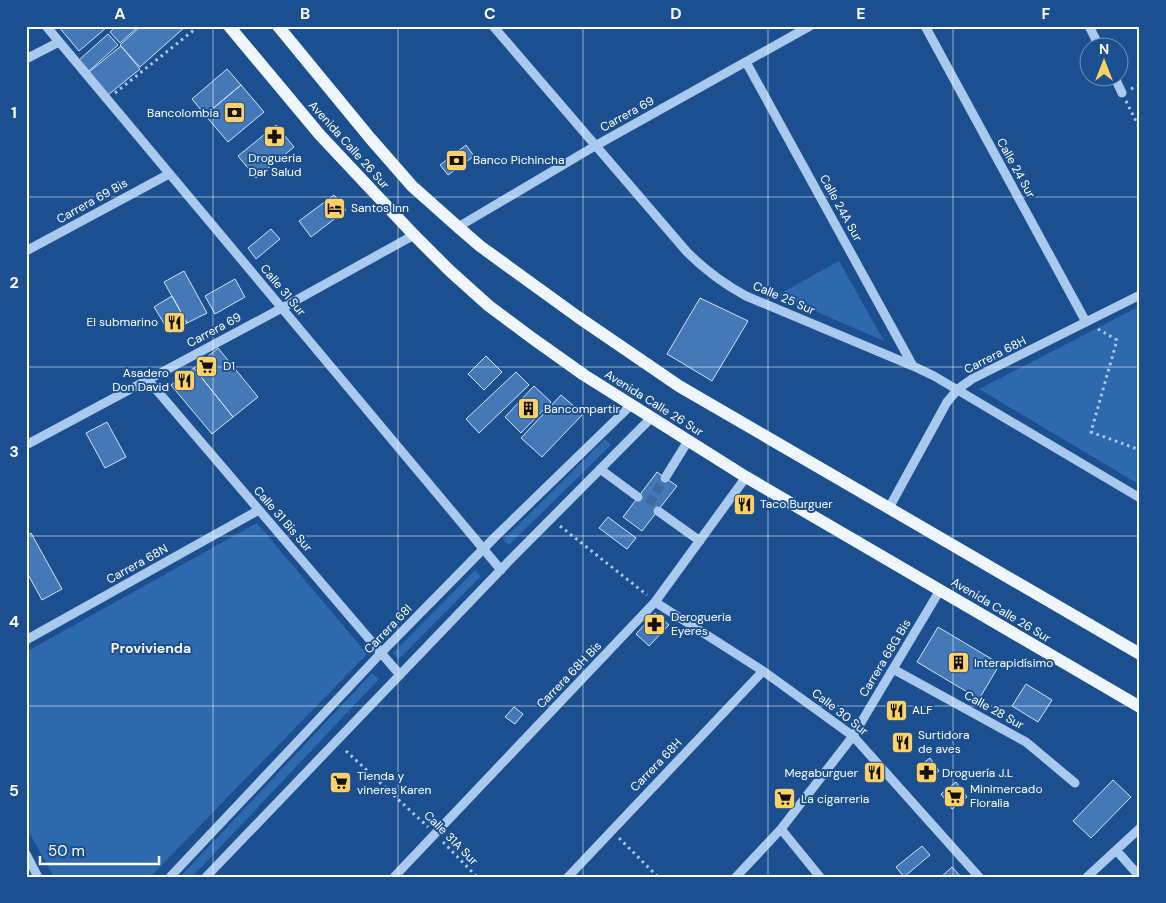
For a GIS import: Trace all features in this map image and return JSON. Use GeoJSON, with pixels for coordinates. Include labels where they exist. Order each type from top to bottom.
{"type":"FeatureCollection","features":[{"type":"Feature","properties":{"kind":"main road","name":"Avenida Calle 26 Sur"},"geometry":{"type":"LineString","coordinates":[[229,26],[320,135],[414,235],[489,306],[584,375],[746,477],[1140,708]]}},
{"type":"Feature","properties":{"kind":"main road","name":"Avenida Calle 26 Sur"},"geometry":{"type":"LineString","coordinates":[[278,26],[412,186],[480,246],[592,327],[679,386],[1140,654]]}},
{"type":"Feature","properties":{"kind":"street","name":"Calle 31 Sur"},"geometry":{"type":"LineString","coordinates":[[46,26],[501,570]]}},
{"type":"Feature","properties":{"kind":"street","name":"Calle 25 Sur"},"geometry":{"type":"LineString","coordinates":[[493,26],[686,252],[727,286],[746,296],[913,366],[958,389],[1140,498]]}},
{"type":"Feature","properties":{"kind":"street","name":"Carrera 69"},"geometry":{"type":"LineString","coordinates":[[458,227],[595,146],[810,26]]}},
{"type":"Feature","properties":{"kind":"street","name":"Calle 24 Sur"},"geometry":{"type":"LineString","coordinates":[[925,26],[1086,322]]}},
{"type":"Feature","properties":{"kind":"street"},"geometry":{"type":"LineString","coordinates":[[1089,26],[1095,38]]}},
{"type":"Feature","properties":{"kind":"street"},"geometry":{"type":"LineString","coordinates":[[26,59],[59,42]]}},
{"type":"Feature","properties":{"kind":"street","name":"Calle 24A Sur"},"geometry":{"type":"LineString","coordinates":[[746,62],[913,366]]}},
{"type":"Feature","properties":{"kind":"street"},"geometry":{"type":"LineString","coordinates":[[1120,88],[1122,93]]}},
{"type":"Feature","properties":{"kind":"street","name":"Carrera 69 Bis"},"geometry":{"type":"LineString","coordinates":[[26,251],[169,174]]}},
{"type":"Feature","properties":{"kind":"street","name":"Carrera 69"},"geometry":{"type":"LineString","coordinates":[[26,445],[414,235]]}},
{"type":"Feature","properties":{"kind":"street","name":"Carrera 68H"},"geometry":{"type":"LineString","coordinates":[[890,508],[947,402],[958,389],[972,379],[1140,295]]}},
{"type":"Feature","properties":{"kind":"street","name":"Calle 31 Bis Sur"},"geometry":{"type":"LineString","coordinates":[[148,380],[400,675]]}},
{"type":"Feature","properties":{"kind":"street","name":"Carrera 68I"},"geometry":{"type":"LineString","coordinates":[[170,877],[381,653],[631,405]]}},
{"type":"Feature","properties":{"kind":"street"},"geometry":{"type":"LineString","coordinates":[[206,877],[501,570],[651,418]]}},
{"type":"Feature","properties":{"kind":"street"},"geometry":{"type":"LineString","coordinates":[[665,478],[688,441]]}},
{"type":"Feature","properties":{"kind":"street"},"geometry":{"type":"LineString","coordinates":[[600,469],[638,497]]}},
{"type":"Feature","properties":{"kind":"street","name":"Carrera 68H Bis"},"geometry":{"type":"LineString","coordinates":[[394,877],[655,602],[746,477]]}},
{"type":"Feature","properties":{"kind":"street","name":"Carrera 68N"},"geometry":{"type":"LineString","coordinates":[[26,640],[259,510]]}},
{"type":"Feature","properties":{"kind":"street"},"geometry":{"type":"LineString","coordinates":[[658,511],[700,541]]}},
{"type":"Feature","properties":{"kind":"street","name":"Carrera 68G Bis"},"geometry":{"type":"LineString","coordinates":[[736,877],[781,830],[853,736],[940,590]]}},
{"type":"Feature","properties":{"kind":"street","name":"Calle 30 Sur"},"geometry":{"type":"LineString","coordinates":[[655,602],[763,671],[853,736],[979,877]]}},
{"type":"Feature","properties":{"kind":"street","name":"Calle 28 Sur"},"geometry":{"type":"LineString","coordinates":[[893,670],[1026,742],[1075,783]]}},
{"type":"Feature","properties":{"kind":"street","name":"Carrera 68H"},"geometry":{"type":"LineString","coordinates":[[568,877],[763,671]]}},
{"type":"Feature","properties":{"kind":"street"},"geometry":{"type":"LineString","coordinates":[[1088,877],[1140,828]]}},
{"type":"Feature","properties":{"kind":"street"},"geometry":{"type":"LineString","coordinates":[[781,830],[820,877]]}},
{"type":"Feature","properties":{"kind":"street"},"geometry":{"type":"LineString","coordinates":[[1116,850],[1140,877]]}},
{"type":"Feature","properties":{"kind":"street"},"geometry":{"type":"LineString","coordinates":[[26,854],[38,877]]}},
{"type":"Feature","properties":{"kind":"path"},"geometry":{"type":"LineString","coordinates":[[107,100],[199,26]]}},
{"type":"Feature","properties":{"kind":"path"},"geometry":{"type":"LineString","coordinates":[[1122,93],[1140,129]]}},
{"type":"Feature","properties":{"kind":"path"},"geometry":{"type":"LineString","coordinates":[[1086,322],[1117,340],[1091,432],[1140,450]]}},
{"type":"Feature","properties":{"kind":"path"},"geometry":{"type":"LineString","coordinates":[[559,525],[655,602]]}},
{"type":"Feature","properties":{"kind":"path","name":"Calle 31A Sur"},"geometry":{"type":"LineString","coordinates":[[346,751],[435,833],[477,877]]}},
{"type":"Feature","properties":{"kind":"path"},"geometry":{"type":"LineString","coordinates":[[611,831],[658,877]]}},
{"type":"Feature","properties":{"kind":"shaded area"},"geometry":{"type":"Polygon","coordinates":[[[839,261],[884,341],[778,295],[839,261]]]}},
{"type":"Feature","properties":{"kind":"shaded area"},"geometry":{"type":"Polygon","coordinates":[[[1140,306],[1140,485],[979,389],[1140,306]]]}},
{"type":"Feature","properties":{"kind":"shaded area"},"geometry":{"type":"Polygon","coordinates":[[[605,439],[611,445],[509,545],[503,540],[605,439]]]}},
{"type":"Feature","properties":{"kind":"shaded area"},"geometry":{"type":"Polygon","coordinates":[[[257,523],[367,654],[150,877],[54,877],[26,827],[26,652],[257,523]]]}},
{"type":"Feature","properties":{"kind":"shaded area"},"geometry":{"type":"Polygon","coordinates":[[[475,570],[481,576],[399,659],[393,653],[475,570]]]}},
{"type":"Feature","properties":{"kind":"shaded area"},"geometry":{"type":"Polygon","coordinates":[[[372,673],[379,679],[192,877],[180,877],[372,673]]]}},
{"type":"Feature","properties":{"kind":"building"},"geometry":{"type":"Polygon","coordinates":[[[58,26],[105,26],[106,28],[79,51],[58,26]]]}},
{"type":"Feature","properties":{"kind":"building"},"geometry":{"type":"Polygon","coordinates":[[[116,26],[139,26],[120,43],[110,32],[116,26]]]}},
{"type":"Feature","properties":{"kind":"building"},"geometry":{"type":"Polygon","coordinates":[[[141,26],[186,26],[140,67],[120,45],[141,26]]]}},
{"type":"Feature","properties":{"kind":"building"},"geometry":{"type":"Polygon","coordinates":[[[108,34],[118,45],[89,71],[79,60],[108,34]]]}},
{"type":"Feature","properties":{"kind":"building"},"geometry":{"type":"Polygon","coordinates":[[[121,46],[140,69],[108,95],[89,72],[121,46]]]}},
{"type":"Feature","properties":{"kind":"building"},"geometry":{"type":"Polygon","coordinates":[[[227,69],[241,85],[205,115],[192,99],[227,69]]]}},
{"type":"Feature","properties":{"kind":"building","name":"Bancolombia"},"geometry":{"type":"Polygon","coordinates":[[[241,85],[264,112],[228,142],[205,115],[241,85]]]}},
{"type":"Feature","properties":{"kind":"building"},"geometry":{"type":"Polygon","coordinates":[[[276,125],[294,147],[256,178],[238,156],[276,125]]]}},
{"type":"Feature","properties":{"kind":"building","name":"Banco Pichincha"},"geometry":{"type":"Polygon","coordinates":[[[466,145],[474,156],[448,175],[440,165],[466,145]]]}},
{"type":"Feature","properties":{"kind":"building"},"geometry":{"type":"Polygon","coordinates":[[[334,195],[346,210],[311,237],[299,221],[334,195]]]}},
{"type":"Feature","properties":{"kind":"building"},"geometry":{"type":"Polygon","coordinates":[[[271,229],[280,239],[256,259],[248,248],[271,229]]]}},
{"type":"Feature","properties":{"kind":"building"},"geometry":{"type":"Polygon","coordinates":[[[184,271],[207,313],[187,323],[164,282],[184,271]]]}},
{"type":"Feature","properties":{"kind":"building"},"geometry":{"type":"Polygon","coordinates":[[[235,279],[245,297],[215,314],[205,296],[235,279]]]}},
{"type":"Feature","properties":{"kind":"building"},"geometry":{"type":"Polygon","coordinates":[[[172,296],[187,323],[170,333],[154,307],[172,296]]]}},
{"type":"Feature","properties":{"kind":"building"},"geometry":{"type":"Polygon","coordinates":[[[700,298],[748,321],[712,381],[667,354],[700,298]]]}},
{"type":"Feature","properties":{"kind":"building"},"geometry":{"type":"Polygon","coordinates":[[[218,348],[258,397],[233,417],[194,368],[218,348]]]}},
{"type":"Feature","properties":{"kind":"building"},"geometry":{"type":"Polygon","coordinates":[[[486,356],[502,372],[484,390],[468,374],[486,356]]]}},
{"type":"Feature","properties":{"kind":"building"},"geometry":{"type":"Polygon","coordinates":[[[194,368],[233,417],[212,434],[171,385],[194,368]]]}},
{"type":"Feature","properties":{"kind":"building"},"geometry":{"type":"Polygon","coordinates":[[[516,372],[529,385],[479,433],[466,419],[516,372]]]}},
{"type":"Feature","properties":{"kind":"building","name":"Bancompartir"},"geometry":{"type":"Polygon","coordinates":[[[534,386],[551,402],[521,433],[505,417],[534,386]]]}},
{"type":"Feature","properties":{"kind":"building"},"geometry":{"type":"Polygon","coordinates":[[[561,395],[583,414],[542,457],[521,438],[561,395]]]}},
{"type":"Feature","properties":{"kind":"building"},"geometry":{"type":"Polygon","coordinates":[[[107,422],[126,457],[105,468],[86,433],[107,422]]]}},
{"type":"Feature","properties":{"kind":"building"},"geometry":{"type":"Polygon","coordinates":[[[657,472],[677,486],[642,531],[623,517],[657,472]]]}},
{"type":"Feature","properties":{"kind":"building"},"geometry":{"type":"Polygon","coordinates":[[[608,517],[636,538],[627,549],[599,528],[608,517]]]}},
{"type":"Feature","properties":{"kind":"building"},"geometry":{"type":"Polygon","coordinates":[[[31,533],[62,589],[42,600],[26,571],[26,536],[31,533]]]}},
{"type":"Feature","properties":{"kind":"building"},"geometry":{"type":"Polygon","coordinates":[[[655,613],[669,625],[649,646],[636,634],[655,613]]]}},
{"type":"Feature","properties":{"kind":"building","name":"Interapidísimo"},"geometry":{"type":"Polygon","coordinates":[[[938,627],[1000,664],[979,699],[917,662],[938,627]]]}},
{"type":"Feature","properties":{"kind":"building"},"geometry":{"type":"Polygon","coordinates":[[[1026,684],[1052,700],[1038,722],[1012,706],[1026,684]]]}},
{"type":"Feature","properties":{"kind":"building"},"geometry":{"type":"Polygon","coordinates":[[[514,707],[523,714],[515,724],[505,717],[514,707]]]}},
{"type":"Feature","properties":{"kind":"building"},"geometry":{"type":"Polygon","coordinates":[[[930,758],[939,771],[927,780],[918,767],[930,758]]]}},
{"type":"Feature","properties":{"kind":"building"},"geometry":{"type":"Polygon","coordinates":[[[1113,780],[1131,797],[1091,838],[1073,821],[1113,780]]]}},
{"type":"Feature","properties":{"kind":"building","name":"Minimercado Floralia"},"geometry":{"type":"Polygon","coordinates":[[[956,782],[967,797],[952,809],[941,794],[956,782]]]}},
{"type":"Feature","properties":{"kind":"building"},"geometry":{"type":"Polygon","coordinates":[[[922,846],[930,855],[904,877],[896,867],[922,846]]]}},
{"type":"Feature","properties":{"kind":"building"},"geometry":{"type":"Polygon","coordinates":[[[952,867],[961,877],[941,877],[952,867]]]}},
{"type":"Feature","properties":{"kind":"tunnel"},"geometry":{"type":"LineString","coordinates":[[649,504],[665,478]]}},
{"type":"Feature","properties":{"kind":"place","name":"Bancolombia"},"geometry":{"type":"Point","coordinates":[235,113]}},
{"type":"Feature","properties":{"kind":"place","name":"Drogueria Dar Salud"},"geometry":{"type":"Point","coordinates":[275,137]}},
{"type":"Feature","properties":{"kind":"place","name":"Banco Pichincha"},"geometry":{"type":"Point","coordinates":[457,160]}},
{"type":"Feature","properties":{"kind":"place","name":"Santos Inn"},"geometry":{"type":"Point","coordinates":[335,208]}},
{"type":"Feature","properties":{"kind":"place","name":"El submarino"},"geometry":{"type":"Point","coordinates":[174,322]}},
{"type":"Feature","properties":{"kind":"place","name":"D1"},"geometry":{"type":"Point","coordinates":[207,366]}},
{"type":"Feature","properties":{"kind":"place","name":"Asadero Don David"},"geometry":{"type":"Point","coordinates":[185,380]}},
{"type":"Feature","properties":{"kind":"place","name":"Bancompartir"},"geometry":{"type":"Point","coordinates":[528,409]}},
{"type":"Feature","properties":{"kind":"place","name":"Taco Burguer"},"geometry":{"type":"Point","coordinates":[744,504]}},
{"type":"Feature","properties":{"kind":"place","name":"Derogueria Eyeres"},"geometry":{"type":"Point","coordinates":[655,624]}},
{"type":"Feature","properties":{"kind":"place","name":"Interapidísimo"},"geometry":{"type":"Point","coordinates":[958,663]}},
{"type":"Feature","properties":{"kind":"place","name":"ALF"},"geometry":{"type":"Point","coordinates":[896,710]}},
{"type":"Feature","properties":{"kind":"place","name":"Surtidora de aves"},"geometry":{"type":"Point","coordinates":[902,742]}},
{"type":"Feature","properties":{"kind":"place","name":"Megaburguer"},"geometry":{"type":"Point","coordinates":[874,773]}},
{"type":"Feature","properties":{"kind":"place","name":"Droguería J.L"},"geometry":{"type":"Point","coordinates":[926,773]}},
{"type":"Feature","properties":{"kind":"place","name":"Tienda y vineres Karen"},"geometry":{"type":"Point","coordinates":[341,783]}},
{"type":"Feature","properties":{"kind":"place","name":"Minimercado Floralia"},"geometry":{"type":"Point","coordinates":[954,796]}},
{"type":"Feature","properties":{"kind":"place","name":"La cigarreria"},"geometry":{"type":"Point","coordinates":[785,799]}},
{"type":"Feature","properties":{"kind":"district","name":"Provivienda"},"geometry":{"type":"Point","coordinates":[151,648]}}]}
